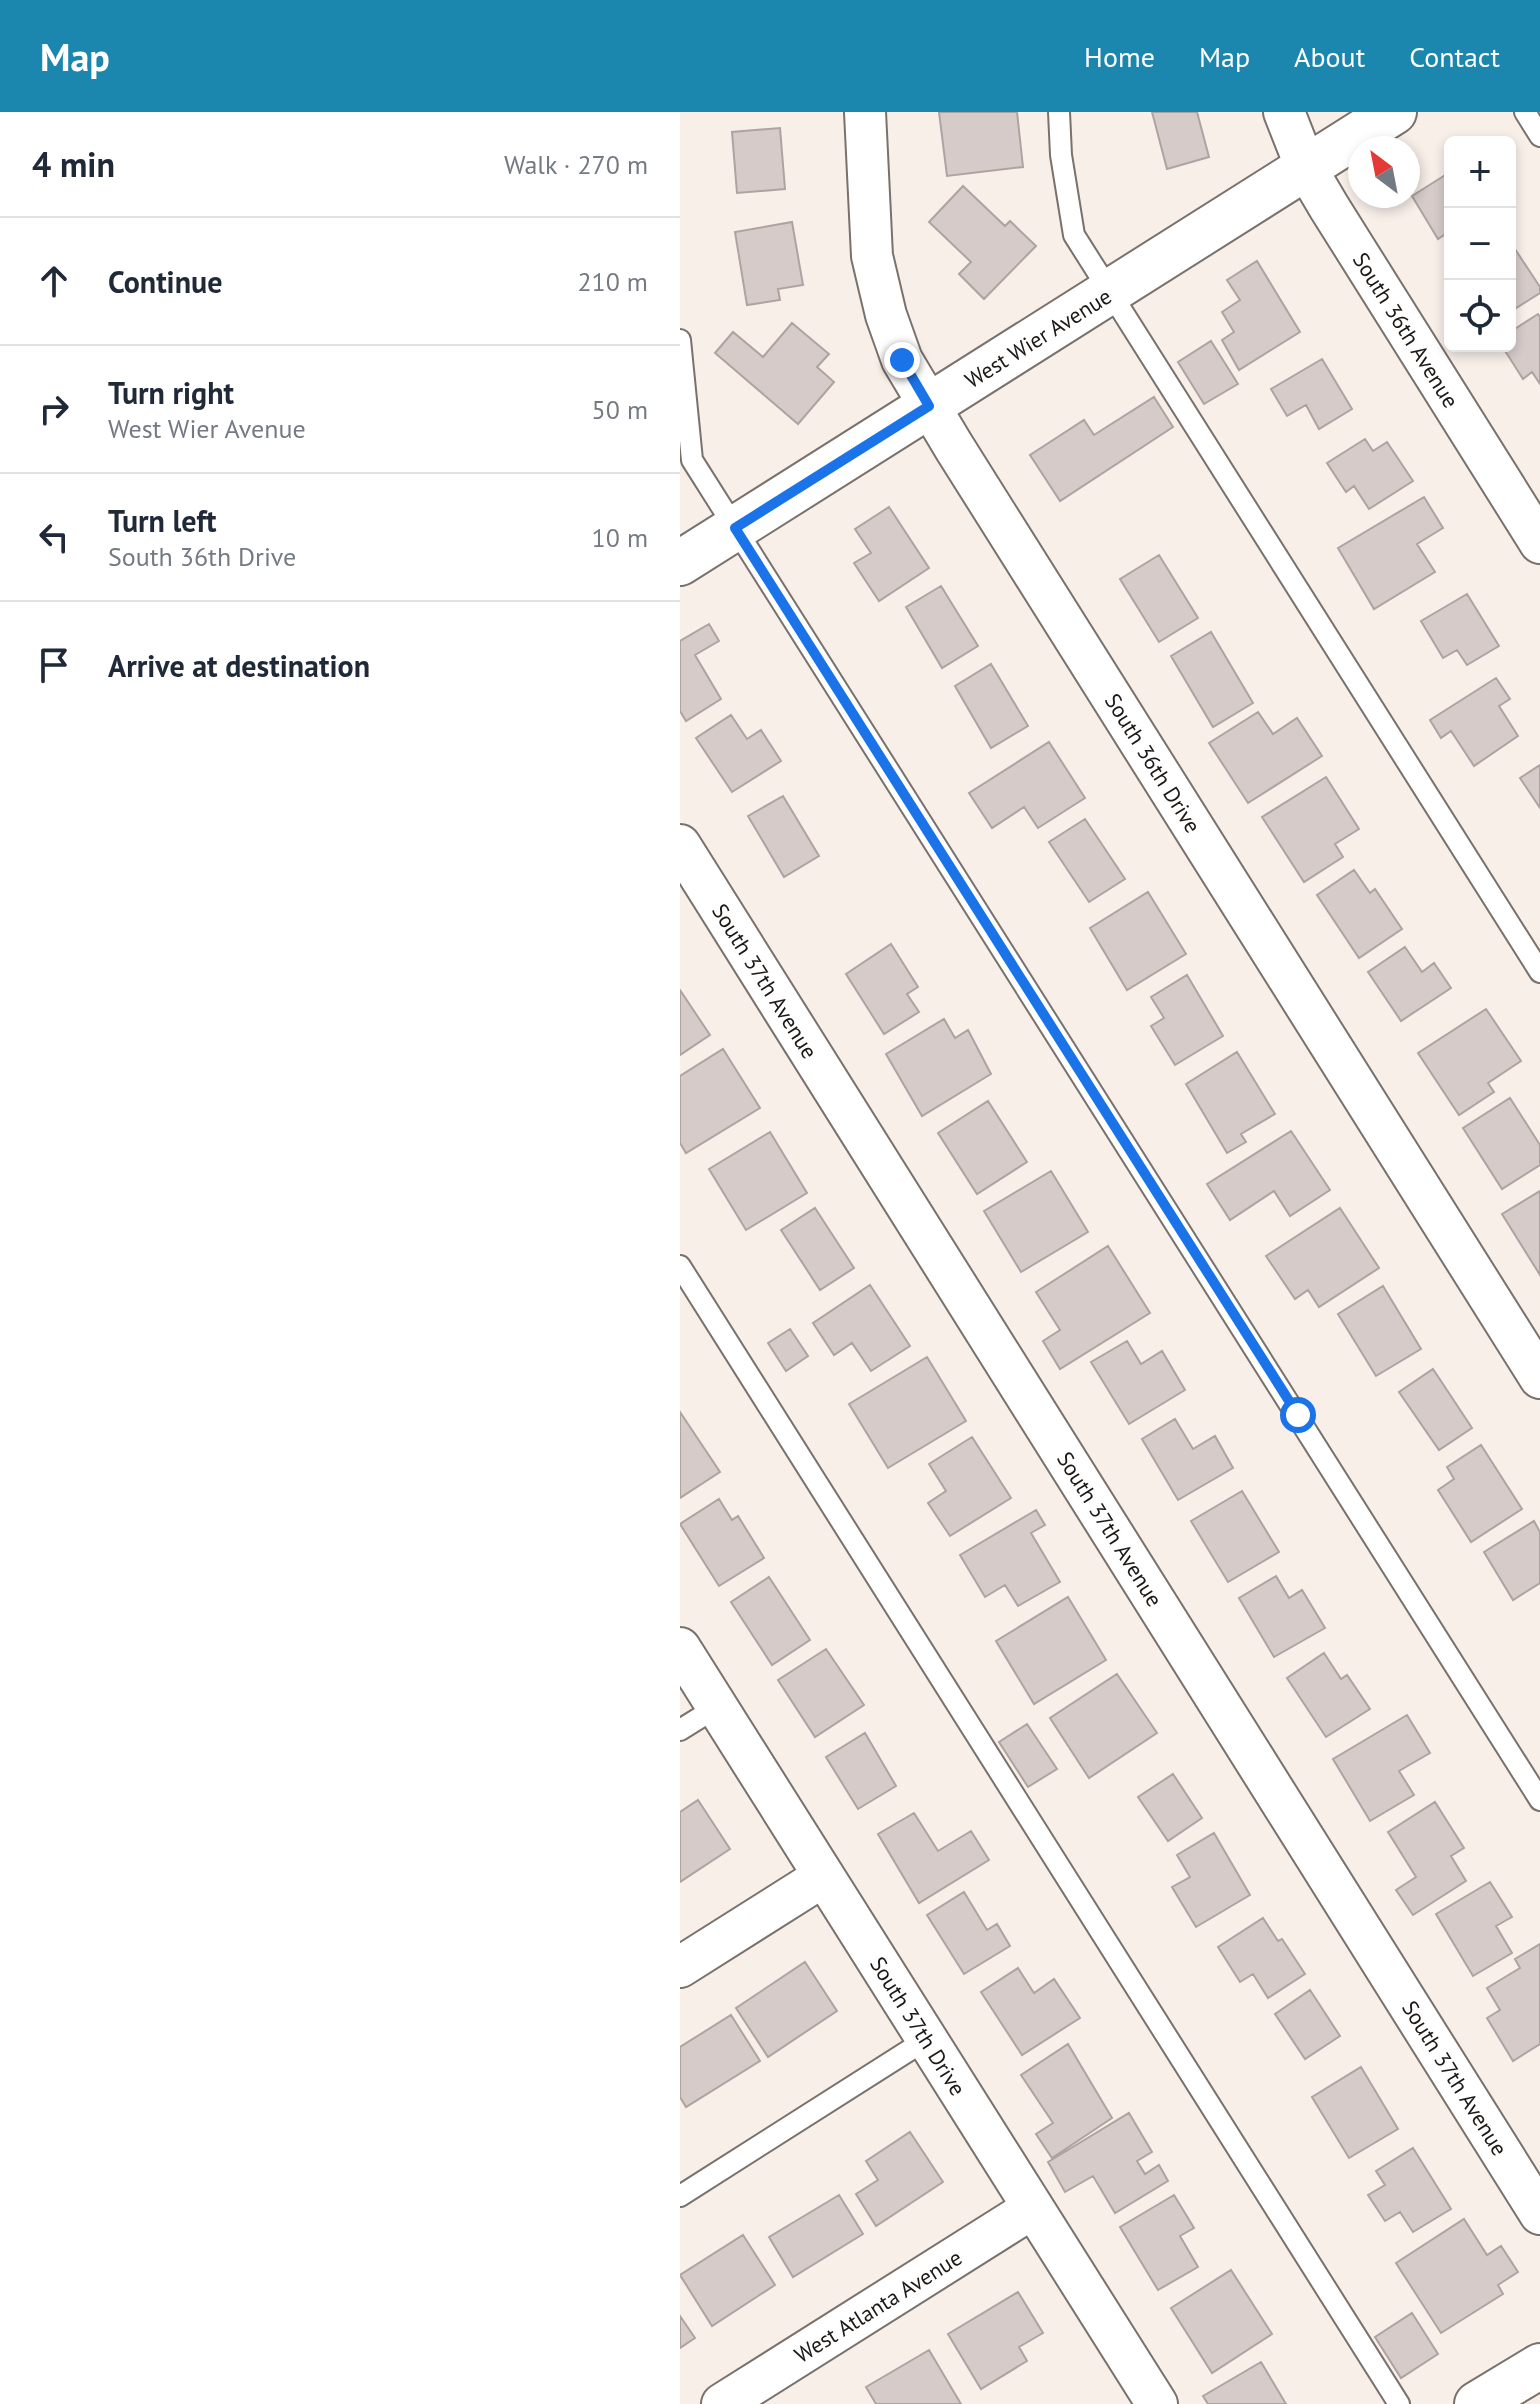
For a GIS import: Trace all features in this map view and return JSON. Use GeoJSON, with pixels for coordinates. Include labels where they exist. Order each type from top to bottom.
{"type":"FeatureCollection","features":[{"type":"Feature","properties":{"kind":"street","name":"South 36th Drive"},"geometry":{"type":"LineString","coordinates":[[865,112],[872,256],[886,315],[902,360],[1540,1378]]}},
{"type":"Feature","properties":{"kind":"street","name":"South 36th Avenue"},"geometry":{"type":"LineString","coordinates":[[1284,112],[1306,168],[1540,543]]}},
{"type":"Feature","properties":{"kind":"street","name":"West Wier Avenue"},"geometry":{"type":"LineString","coordinates":[[680,563],[1394,112]]}},
{"type":"Feature","properties":{"kind":"street","name":"South 37th Avenue"},"geometry":{"type":"LineString","coordinates":[[680,845],[1540,2214]]}},
{"type":"Feature","properties":{"kind":"street","name":"South 37th Drive"},"geometry":{"type":"LineString","coordinates":[[680,1648],[1157,2404]]}},
{"type":"Feature","properties":{"kind":"street"},"geometry":{"type":"LineString","coordinates":[[680,1967],[824,1876]]}},
{"type":"Feature","properties":{"kind":"street","name":"West Atlanta Avenue"},"geometry":{"type":"LineString","coordinates":[[722,2404],[1033,2208]]}},
{"type":"Feature","properties":{"kind":"street"},"geometry":{"type":"LineString","coordinates":[[1477,2404],[1540,2366]]}},
{"type":"Feature","properties":{"kind":"lane"},"geometry":{"type":"LineString","coordinates":[[1059,112],[1061,155],[1074,235],[1540,972]]}},
{"type":"Feature","properties":{"kind":"lane"},"geometry":{"type":"LineString","coordinates":[[1525,112],[1540,136]]}},
{"type":"Feature","properties":{"kind":"lane"},"geometry":{"type":"LineString","coordinates":[[680,340],[692,460],[1540,1800]]}},
{"type":"Feature","properties":{"kind":"lane"},"geometry":{"type":"LineString","coordinates":[[680,1266],[1399,2404]]}},
{"type":"Feature","properties":{"kind":"lane"},"geometry":{"type":"LineString","coordinates":[[680,1730],[717,1707]]}},
{"type":"Feature","properties":{"kind":"lane"},"geometry":{"type":"LineString","coordinates":[[680,2196],[927,2039]]}},
{"type":"Feature","properties":{"kind":"building"},"geometry":{"type":"Polygon","coordinates":[[[939,112],[1017,112],[1023,167],[947,176],[939,112]]]}},
{"type":"Feature","properties":{"kind":"building"},"geometry":{"type":"Polygon","coordinates":[[[1152,112],[1197,112],[1209,157],[1167,169],[1152,112]]]}},
{"type":"Feature","properties":{"kind":"building"},"geometry":{"type":"Polygon","coordinates":[[[780,128],[785,189],[737,193],[732,132],[780,128]]]}},
{"type":"Feature","properties":{"kind":"building"},"geometry":{"type":"Polygon","coordinates":[[[1444,176],[1444,235],[1438,239],[1419,208],[1420,191],[1444,176]]]}},
{"type":"Feature","properties":{"kind":"building"},"geometry":{"type":"Polygon","coordinates":[[[963,186],[1005,226],[1010,221],[1036,246],[984,299],[959,274],[971,262],[929,222],[963,186]]]}},
{"type":"Feature","properties":{"kind":"building"},"geometry":{"type":"Polygon","coordinates":[[[792,222],[803,285],[778,289],[780,300],[747,305],[735,232],[792,222]]]}},
{"type":"Feature","properties":{"kind":"building"},"geometry":{"type":"Polygon","coordinates":[[[1516,251],[1540,287],[1540,293],[1516,308],[1516,251]]]}},
{"type":"Feature","properties":{"kind":"building"},"geometry":{"type":"Polygon","coordinates":[[[1257,261],[1300,332],[1239,370],[1222,340],[1234,332],[1222,312],[1240,300],[1227,280],[1257,261]]]}},
{"type":"Feature","properties":{"kind":"building"},"geometry":{"type":"Polygon","coordinates":[[[1538,314],[1540,317],[1540,384],[1532,372],[1523,379],[1506,352],[1516,352],[1516,328],[1538,314]]]}},
{"type":"Feature","properties":{"kind":"building"},"geometry":{"type":"Polygon","coordinates":[[[792,323],[829,354],[817,367],[834,382],[798,424],[715,353],[733,332],[763,357],[792,323]]]}},
{"type":"Feature","properties":{"kind":"building"},"geometry":{"type":"Polygon","coordinates":[[[1211,341],[1238,384],[1204,404],[1178,362],[1211,341]]]}},
{"type":"Feature","properties":{"kind":"building"},"geometry":{"type":"Polygon","coordinates":[[[1322,359],[1352,409],[1319,429],[1306,405],[1287,416],[1271,389],[1322,359]]]}},
{"type":"Feature","properties":{"kind":"building"},"geometry":{"type":"Polygon","coordinates":[[[1154,397],[1173,427],[1060,501],[1030,455],[1084,420],[1094,435],[1154,397]]]}},
{"type":"Feature","properties":{"kind":"building"},"geometry":{"type":"Polygon","coordinates":[[[1365,439],[1373,451],[1387,442],[1413,481],[1369,509],[1354,486],[1346,492],[1327,463],[1365,439]]]}},
{"type":"Feature","properties":{"kind":"building"},"geometry":{"type":"Polygon","coordinates":[[[1424,497],[1443,528],[1417,544],[1435,572],[1374,609],[1338,548],[1424,497]]]}},
{"type":"Feature","properties":{"kind":"building"},"geometry":{"type":"Polygon","coordinates":[[[889,507],[929,568],[879,601],[854,563],[871,553],[855,529],[889,507]]]}},
{"type":"Feature","properties":{"kind":"building"},"geometry":{"type":"Polygon","coordinates":[[[1159,555],[1198,618],[1159,642],[1120,579],[1159,555]]]}},
{"type":"Feature","properties":{"kind":"building"},"geometry":{"type":"Polygon","coordinates":[[[941,586],[978,646],[942,668],[906,607],[941,586]]]}},
{"type":"Feature","properties":{"kind":"building"},"geometry":{"type":"Polygon","coordinates":[[[1467,594],[1499,646],[1467,665],[1457,650],[1443,658],[1421,621],[1467,594]]]}},
{"type":"Feature","properties":{"kind":"building"},"geometry":{"type":"Polygon","coordinates":[[[709,624],[719,641],[695,655],[721,699],[686,721],[680,711],[680,641],[709,624]]]}},
{"type":"Feature","properties":{"kind":"building"},"geometry":{"type":"Polygon","coordinates":[[[1211,632],[1253,703],[1213,727],[1171,656],[1211,632]]]}},
{"type":"Feature","properties":{"kind":"building"},"geometry":{"type":"Polygon","coordinates":[[[991,664],[1028,726],[991,748],[955,686],[991,664]]]}},
{"type":"Feature","properties":{"kind":"building"},"geometry":{"type":"Polygon","coordinates":[[[1496,678],[1510,699],[1499,706],[1518,736],[1474,766],[1451,731],[1441,738],[1430,720],[1496,678]]]}},
{"type":"Feature","properties":{"kind":"building"},"geometry":{"type":"Polygon","coordinates":[[[1258,712],[1273,734],[1297,718],[1322,756],[1248,803],[1209,743],[1258,712]]]}},
{"type":"Feature","properties":{"kind":"building"},"geometry":{"type":"Polygon","coordinates":[[[731,715],[747,739],[761,730],[781,761],[732,792],[696,738],[731,715]]]}},
{"type":"Feature","properties":{"kind":"building"},"geometry":{"type":"Polygon","coordinates":[[[1049,742],[1085,798],[1038,828],[1024,807],[992,828],[969,793],[1049,742]]]}},
{"type":"Feature","properties":{"kind":"building"},"geometry":{"type":"Polygon","coordinates":[[[1540,765],[1540,808],[1520,778],[1540,765]]]}},
{"type":"Feature","properties":{"kind":"building"},"geometry":{"type":"Polygon","coordinates":[[[1326,777],[1359,829],[1335,844],[1343,857],[1304,882],[1262,817],[1326,777]]]}},
{"type":"Feature","properties":{"kind":"building"},"geometry":{"type":"Polygon","coordinates":[[[783,796],[819,856],[784,877],[748,816],[783,796]]]}},
{"type":"Feature","properties":{"kind":"building"},"geometry":{"type":"Polygon","coordinates":[[[1085,819],[1125,879],[1089,902],[1049,842],[1085,819]]]}},
{"type":"Feature","properties":{"kind":"building"},"geometry":{"type":"Polygon","coordinates":[[[1354,870],[1370,893],[1375,889],[1402,929],[1359,958],[1317,895],[1354,870]]]}},
{"type":"Feature","properties":{"kind":"building"},"geometry":{"type":"Polygon","coordinates":[[[1148,892],[1186,954],[1127,990],[1090,928],[1148,892]]]}},
{"type":"Feature","properties":{"kind":"building"},"geometry":{"type":"Polygon","coordinates":[[[891,944],[918,987],[907,994],[919,1012],[884,1034],[846,974],[891,944]]]}},
{"type":"Feature","properties":{"kind":"building"},"geometry":{"type":"Polygon","coordinates":[[[1405,947],[1422,972],[1434,963],[1451,988],[1401,1021],[1368,972],[1405,947]]]}},
{"type":"Feature","properties":{"kind":"building"},"geometry":{"type":"Polygon","coordinates":[[[1187,975],[1223,1036],[1175,1065],[1151,1026],[1164,1018],[1151,997],[1187,975]]]}},
{"type":"Feature","properties":{"kind":"building"},"geometry":{"type":"Polygon","coordinates":[[[680,990],[710,1035],[680,1055],[680,990]]]}},
{"type":"Feature","properties":{"kind":"building"},"geometry":{"type":"Polygon","coordinates":[[[1486,1009],[1521,1061],[1488,1083],[1494,1092],[1459,1115],[1418,1053],[1486,1009]]]}},
{"type":"Feature","properties":{"kind":"building"},"geometry":{"type":"Polygon","coordinates":[[[944,1019],[955,1038],[968,1030],[991,1074],[922,1116],[886,1054],[944,1019]]]}},
{"type":"Feature","properties":{"kind":"building"},"geometry":{"type":"Polygon","coordinates":[[[723,1049],[760,1108],[686,1153],[680,1143],[680,1076],[723,1049]]]}},
{"type":"Feature","properties":{"kind":"building"},"geometry":{"type":"Polygon","coordinates":[[[1237,1052],[1275,1114],[1241,1134],[1246,1142],[1227,1153],[1186,1084],[1237,1052]]]}},
{"type":"Feature","properties":{"kind":"building"},"geometry":{"type":"Polygon","coordinates":[[[1510,1098],[1540,1145],[1540,1165],[1502,1189],[1463,1128],[1510,1098]]]}},
{"type":"Feature","properties":{"kind":"building"},"geometry":{"type":"Polygon","coordinates":[[[988,1101],[1027,1162],[977,1194],[938,1133],[988,1101]]]}},
{"type":"Feature","properties":{"kind":"building"},"geometry":{"type":"Polygon","coordinates":[[[1291,1131],[1330,1190],[1290,1216],[1274,1191],[1230,1220],[1207,1184],[1291,1131]]]}},
{"type":"Feature","properties":{"kind":"building"},"geometry":{"type":"Polygon","coordinates":[[[770,1132],[807,1193],[746,1230],[709,1169],[770,1132]]]}},
{"type":"Feature","properties":{"kind":"building"},"geometry":{"type":"Polygon","coordinates":[[[1051,1171],[1088,1232],[1021,1272],[984,1211],[1051,1171]]]}},
{"type":"Feature","properties":{"kind":"building"},"geometry":{"type":"Polygon","coordinates":[[[1540,1191],[1540,1275],[1502,1214],[1540,1191]]]}},
{"type":"Feature","properties":{"kind":"building"},"geometry":{"type":"Polygon","coordinates":[[[815,1208],[854,1268],[820,1290],[781,1230],[815,1208]]]}},
{"type":"Feature","properties":{"kind":"building"},"geometry":{"type":"Polygon","coordinates":[[[1340,1208],[1379,1268],[1319,1307],[1308,1290],[1295,1299],[1266,1256],[1340,1208]]]}},
{"type":"Feature","properties":{"kind":"building"},"geometry":{"type":"Polygon","coordinates":[[[1108,1246],[1150,1313],[1060,1369],[1043,1341],[1060,1330],[1036,1292],[1108,1246]]]}},
{"type":"Feature","properties":{"kind":"building"},"geometry":{"type":"Polygon","coordinates":[[[870,1285],[910,1346],[871,1371],[852,1343],[834,1355],[813,1323],[870,1285]]]}},
{"type":"Feature","properties":{"kind":"building"},"geometry":{"type":"Polygon","coordinates":[[[1383,1286],[1421,1349],[1376,1376],[1338,1314],[1383,1286]]]}},
{"type":"Feature","properties":{"kind":"building"},"geometry":{"type":"Polygon","coordinates":[[[790,1329],[808,1356],[786,1371],[768,1343],[790,1329]]]}},
{"type":"Feature","properties":{"kind":"building"},"geometry":{"type":"Polygon","coordinates":[[[1127,1341],[1141,1364],[1162,1351],[1185,1390],[1129,1424],[1091,1362],[1127,1341]]]}},
{"type":"Feature","properties":{"kind":"building"},"geometry":{"type":"Polygon","coordinates":[[[927,1357],[966,1421],[888,1468],[849,1404],[927,1357]]]}},
{"type":"Feature","properties":{"kind":"building"},"geometry":{"type":"Polygon","coordinates":[[[1433,1369],[1472,1428],[1439,1450],[1399,1392],[1433,1369]]]}},
{"type":"Feature","properties":{"kind":"building"},"geometry":{"type":"Polygon","coordinates":[[[680,1412],[720,1472],[680,1498],[680,1412]]]}},
{"type":"Feature","properties":{"kind":"building"},"geometry":{"type":"Polygon","coordinates":[[[1175,1419],[1193,1449],[1215,1436],[1233,1468],[1178,1500],[1142,1439],[1175,1419]]]}},
{"type":"Feature","properties":{"kind":"building"},"geometry":{"type":"Polygon","coordinates":[[[972,1437],[1011,1498],[950,1536],[928,1503],[946,1491],[929,1464],[972,1437]]]}},
{"type":"Feature","properties":{"kind":"building"},"geometry":{"type":"Polygon","coordinates":[[[1481,1445],[1522,1509],[1471,1542],[1438,1490],[1454,1479],[1447,1467],[1481,1445]]]}},
{"type":"Feature","properties":{"kind":"building"},"geometry":{"type":"Polygon","coordinates":[[[1242,1491],[1279,1552],[1228,1582],[1191,1521],[1242,1491]]]}},
{"type":"Feature","properties":{"kind":"building"},"geometry":{"type":"Polygon","coordinates":[[[719,1499],[732,1520],[738,1516],[764,1558],[719,1586],[680,1524],[719,1499]]]}},
{"type":"Feature","properties":{"kind":"building"},"geometry":{"type":"Polygon","coordinates":[[[1036,1510],[1045,1525],[1031,1533],[1060,1582],[1018,1606],[1005,1585],[985,1597],[960,1555],[1036,1510]]]}},
{"type":"Feature","properties":{"kind":"building"},"geometry":{"type":"Polygon","coordinates":[[[1534,1521],[1540,1532],[1540,1583],[1513,1600],[1484,1552],[1534,1521]]]}},
{"type":"Feature","properties":{"kind":"building"},"geometry":{"type":"Polygon","coordinates":[[[1276,1576],[1289,1598],[1302,1590],[1325,1628],[1274,1657],[1239,1598],[1276,1576]]]}},
{"type":"Feature","properties":{"kind":"building"},"geometry":{"type":"Polygon","coordinates":[[[769,1577],[810,1640],[772,1665],[731,1602],[769,1577]]]}},
{"type":"Feature","properties":{"kind":"building"},"geometry":{"type":"Polygon","coordinates":[[[1068,1597],[1106,1660],[1034,1704],[996,1641],[1068,1597]]]}},
{"type":"Feature","properties":{"kind":"building"},"geometry":{"type":"Polygon","coordinates":[[[826,1649],[864,1705],[815,1737],[778,1680],[826,1649]]]}},
{"type":"Feature","properties":{"kind":"building"},"geometry":{"type":"Polygon","coordinates":[[[1324,1653],[1341,1679],[1347,1675],[1370,1709],[1326,1737],[1287,1678],[1324,1653]]]}},
{"type":"Feature","properties":{"kind":"building"},"geometry":{"type":"Polygon","coordinates":[[[1117,1674],[1157,1733],[1089,1778],[1050,1718],[1117,1674]]]}},
{"type":"Feature","properties":{"kind":"building"},"geometry":{"type":"Polygon","coordinates":[[[1407,1715],[1430,1753],[1399,1771],[1414,1795],[1370,1821],[1333,1759],[1407,1715]]]}},
{"type":"Feature","properties":{"kind":"building"},"geometry":{"type":"Polygon","coordinates":[[[1027,1724],[1057,1769],[1028,1787],[999,1742],[1027,1724]]]}},
{"type":"Feature","properties":{"kind":"building"},"geometry":{"type":"Polygon","coordinates":[[[865,1733],[896,1786],[858,1809],[826,1757],[865,1733]]]}},
{"type":"Feature","properties":{"kind":"building"},"geometry":{"type":"Polygon","coordinates":[[[1173,1774],[1202,1818],[1168,1841],[1138,1797],[1173,1774]]]}},
{"type":"Feature","properties":{"kind":"building"},"geometry":{"type":"Polygon","coordinates":[[[698,1800],[730,1849],[680,1882],[680,1812],[698,1800]]]}},
{"type":"Feature","properties":{"kind":"building"},"geometry":{"type":"Polygon","coordinates":[[[1435,1802],[1464,1848],[1451,1856],[1466,1881],[1413,1915],[1396,1890],[1416,1877],[1388,1832],[1435,1802]]]}},
{"type":"Feature","properties":{"kind":"building"},"geometry":{"type":"Polygon","coordinates":[[[914,1813],[938,1851],[971,1831],[989,1860],[919,1903],[878,1834],[914,1813]]]}},
{"type":"Feature","properties":{"kind":"building"},"geometry":{"type":"Polygon","coordinates":[[[1214,1833],[1250,1895],[1196,1927],[1172,1887],[1190,1877],[1177,1855],[1214,1833]]]}},
{"type":"Feature","properties":{"kind":"building"},"geometry":{"type":"Polygon","coordinates":[[[1490,1882],[1512,1917],[1496,1926],[1512,1953],[1473,1976],[1436,1914],[1490,1882]]]}},
{"type":"Feature","properties":{"kind":"building"},"geometry":{"type":"Polygon","coordinates":[[[964,1892],[987,1930],[997,1924],[1010,1946],[964,1974],[927,1915],[964,1892]]]}},
{"type":"Feature","properties":{"kind":"building"},"geometry":{"type":"Polygon","coordinates":[[[1263,1918],[1278,1941],[1282,1939],[1305,1974],[1268,1998],[1253,1974],[1240,1982],[1218,1947],[1263,1918]]]}},
{"type":"Feature","properties":{"kind":"building"},"geometry":{"type":"Polygon","coordinates":[[[1540,1944],[1540,2044],[1513,2061],[1487,2018],[1500,2010],[1487,1988],[1520,1968],[1515,1959],[1540,1944]]]}},
{"type":"Feature","properties":{"kind":"building"},"geometry":{"type":"Polygon","coordinates":[[[805,1962],[837,2011],[768,2057],[736,2008],[805,1962]]]}},
{"type":"Feature","properties":{"kind":"building"},"geometry":{"type":"Polygon","coordinates":[[[1018,1968],[1034,1993],[1054,1979],[1080,2018],[1022,2055],[981,1992],[1018,1968]]]}},
{"type":"Feature","properties":{"kind":"building"},"geometry":{"type":"Polygon","coordinates":[[[1310,1990],[1340,2036],[1305,2059],[1275,2014],[1310,1990]]]}},
{"type":"Feature","properties":{"kind":"building"},"geometry":{"type":"Polygon","coordinates":[[[731,2015],[760,2061],[686,2107],[680,2097],[680,2047],[731,2015]]]}},
{"type":"Feature","properties":{"kind":"building"},"geometry":{"type":"Polygon","coordinates":[[[1068,2044],[1112,2118],[1052,2158],[1036,2134],[1053,2123],[1021,2075],[1068,2044]]]}},
{"type":"Feature","properties":{"kind":"building"},"geometry":{"type":"Polygon","coordinates":[[[1361,2067],[1398,2129],[1349,2158],[1312,2097],[1361,2067]]]}},
{"type":"Feature","properties":{"kind":"building"},"geometry":{"type":"Polygon","coordinates":[[[1129,2113],[1152,2152],[1137,2161],[1145,2174],[1159,2165],[1168,2181],[1115,2213],[1093,2176],[1065,2192],[1048,2162],[1129,2113]]]}},
{"type":"Feature","properties":{"kind":"building"},"geometry":{"type":"Polygon","coordinates":[[[910,2132],[943,2182],[876,2226],[856,2194],[878,2180],[866,2161],[910,2132]]]}},
{"type":"Feature","properties":{"kind":"building"},"geometry":{"type":"Polygon","coordinates":[[[1413,2148],[1451,2209],[1413,2232],[1400,2212],[1385,2221],[1368,2195],[1385,2185],[1376,2171],[1413,2148]]]}},
{"type":"Feature","properties":{"kind":"building"},"geometry":{"type":"Polygon","coordinates":[[[839,2195],[863,2234],[793,2277],[769,2237],[839,2195]]]}},
{"type":"Feature","properties":{"kind":"building"},"geometry":{"type":"Polygon","coordinates":[[[1174,2195],[1194,2228],[1180,2236],[1198,2267],[1158,2290],[1120,2227],[1174,2195]]]}},
{"type":"Feature","properties":{"kind":"building"},"geometry":{"type":"Polygon","coordinates":[[[1464,2219],[1487,2255],[1501,2246],[1518,2272],[1498,2285],[1503,2294],[1441,2333],[1396,2263],[1464,2219]]]}},
{"type":"Feature","properties":{"kind":"building"},"geometry":{"type":"Polygon","coordinates":[[[743,2235],[775,2285],[712,2326],[680,2275],[743,2235]]]}},
{"type":"Feature","properties":{"kind":"building"},"geometry":{"type":"Polygon","coordinates":[[[1231,2270],[1272,2334],[1212,2373],[1171,2308],[1231,2270]]]}},
{"type":"Feature","properties":{"kind":"building"},"geometry":{"type":"Polygon","coordinates":[[[1018,2292],[1043,2333],[1019,2347],[1027,2361],[981,2389],[948,2334],[1018,2292]]]}},
{"type":"Feature","properties":{"kind":"building"},"geometry":{"type":"Polygon","coordinates":[[[1412,2313],[1438,2354],[1401,2378],[1375,2337],[1412,2313]]]}},
{"type":"Feature","properties":{"kind":"building"},"geometry":{"type":"Polygon","coordinates":[[[680,2316],[695,2338],[680,2348],[680,2316]]]}},
{"type":"Feature","properties":{"kind":"building"},"geometry":{"type":"Polygon","coordinates":[[[929,2350],[961,2404],[876,2404],[866,2387],[929,2350]]]}},
{"type":"Feature","properties":{"kind":"building"},"geometry":{"type":"Polygon","coordinates":[[[1261,2362],[1286,2404],[1208,2404],[1203,2396],[1261,2362]]]}},
{"type":"Feature","properties":{"kind":"route"},"geometry":{"type":"LineString","coordinates":[[902,360],[929,406],[735,528],[1298,1415]]}}]}
